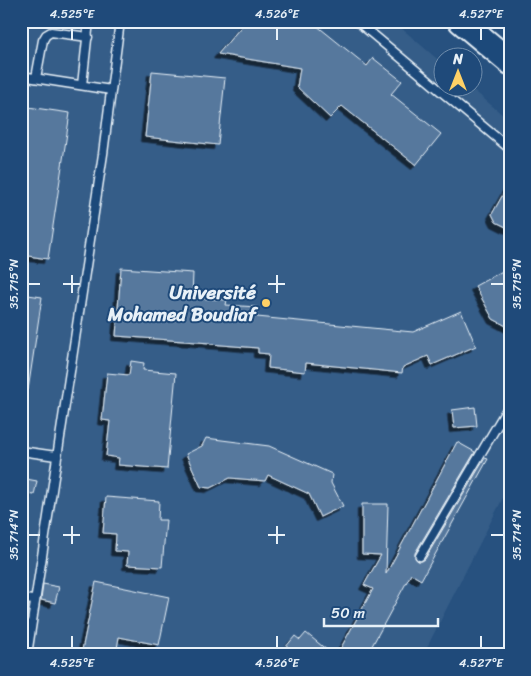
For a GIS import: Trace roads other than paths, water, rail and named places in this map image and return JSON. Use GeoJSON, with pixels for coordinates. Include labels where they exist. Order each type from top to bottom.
{"type":"FeatureCollection","features":[{"type":"Feature","properties":{"kind":"main road"},"geometry":{"type":"LineString","coordinates":[[461,21],[510,62]]}},
{"type":"Feature","properties":{"kind":"lane"},"geometry":{"type":"LineString","coordinates":[[82,85],[90,21]]}},
{"type":"Feature","properties":{"kind":"lane"},"geometry":{"type":"LineString","coordinates":[[27,655],[120,21]]}},
{"type":"Feature","properties":{"kind":"lane"},"geometry":{"type":"LineString","coordinates":[[357,21],[510,149]]}},
{"type":"Feature","properties":{"kind":"lane"},"geometry":{"type":"LineString","coordinates":[[36,78],[43,40],[46,34],[51,32],[88,37]]}},
{"type":"Feature","properties":{"kind":"lane"},"geometry":{"type":"LineString","coordinates":[[21,76],[111,90]]}},
{"type":"Feature","properties":{"kind":"lane"},"geometry":{"type":"LineString","coordinates":[[420,556],[510,404]]}},
{"type":"Feature","properties":{"kind":"lane"},"geometry":{"type":"LineString","coordinates":[[21,452],[56,456]]}},
{"type":"Feature","properties":{"kind":"lane"},"geometry":{"type":"LineString","coordinates":[[21,599],[35,600]]}},
{"type":"Feature","properties":{"kind":"place","name":"Université Mohamed Boudiaf"},"geometry":{"type":"Point","coordinates":[266,303]}}]}
